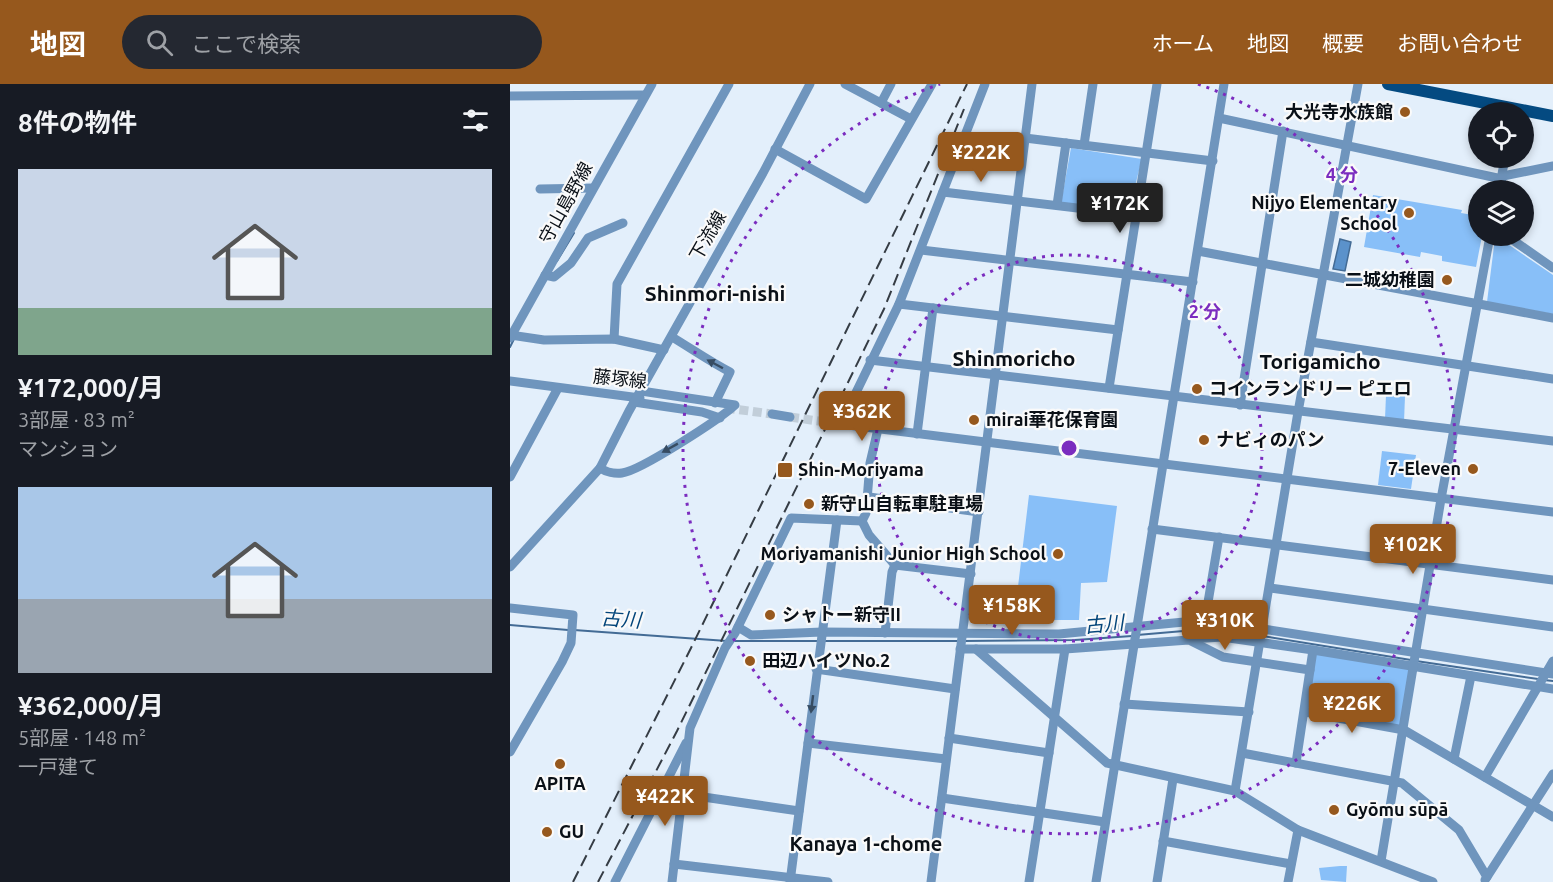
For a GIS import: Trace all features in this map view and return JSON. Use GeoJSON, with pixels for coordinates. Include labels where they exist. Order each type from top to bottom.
{"type":"FeatureCollection","features":[{"type":"Feature","properties":{"kind":"main road"},"geometry":{"type":"LineString","coordinates":[[1388,84],[1475,102]]}},
{"type":"Feature","properties":{"kind":"main road"},"geometry":{"type":"LineString","coordinates":[[1534,113],[1553,116]]}},
{"type":"Feature","properties":{"kind":"street"},"geometry":{"type":"LineString","coordinates":[[633,84],[633,95]]}},
{"type":"Feature","properties":{"kind":"street","name":"守山島野線"},"geometry":{"type":"LineString","coordinates":[[511,336],[651,84]]}},
{"type":"Feature","properties":{"kind":"street"},"geometry":{"type":"LineString","coordinates":[[614,339],[617,284],[729,84]]}},
{"type":"Feature","properties":{"kind":"street","name":"下流線"},"geometry":{"type":"LineString","coordinates":[[510,567],[600,468],[810,84]]}},
{"type":"Feature","properties":{"kind":"street"},"geometry":{"type":"LineString","coordinates":[[845,84],[911,119]]}},
{"type":"Feature","properties":{"kind":"street"},"geometry":{"type":"LineString","coordinates":[[881,103],[891,84]]}},
{"type":"Feature","properties":{"kind":"street"},"geometry":{"type":"LineString","coordinates":[[776,148],[866,199],[932,84]]}},
{"type":"Feature","properties":{"kind":"street"},"geometry":{"type":"LineString","coordinates":[[878,429],[871,423],[850,420],[849,414],[854,394],[899,304],[985,84]]}},
{"type":"Feature","properties":{"kind":"street"},"geometry":{"type":"LineString","coordinates":[[932,882],[996,375],[1008,260],[1032,84]]}},
{"type":"Feature","properties":{"kind":"street"},"geometry":{"type":"LineString","coordinates":[[1083,145],[1093,84]]}},
{"type":"Feature","properties":{"kind":"street"},"geometry":{"type":"LineString","coordinates":[[1109,388],[1157,84]]}},
{"type":"Feature","properties":{"kind":"street"},"geometry":{"type":"LineString","coordinates":[[1096,882],[1224,84]]}},
{"type":"Feature","properties":{"kind":"street"},"geometry":{"type":"LineString","coordinates":[[1235,791],[1264,628],[1298,412],[1358,84]]}},
{"type":"Feature","properties":{"kind":"street"},"geometry":{"type":"LineString","coordinates":[[510,96],[645,95]]}},
{"type":"Feature","properties":{"kind":"street"},"geometry":{"type":"LineString","coordinates":[[1219,118],[1502,177],[1553,166]]}},
{"type":"Feature","properties":{"kind":"street"},"geometry":{"type":"LineString","coordinates":[[1240,405],[1282,131]]}},
{"type":"Feature","properties":{"kind":"street"},"geometry":{"type":"LineString","coordinates":[[1024,138],[1213,161]]}},
{"type":"Feature","properties":{"kind":"street"},"geometry":{"type":"LineString","coordinates":[[1058,205],[1066,143]]}},
{"type":"Feature","properties":{"kind":"street"},"geometry":{"type":"LineString","coordinates":[[1501,180],[1503,168]]}},
{"type":"Feature","properties":{"kind":"street"},"geometry":{"type":"LineString","coordinates":[[540,189],[594,188]]}},
{"type":"Feature","properties":{"kind":"street"},"geometry":{"type":"LineString","coordinates":[[943,192],[1137,214]]}},
{"type":"Feature","properties":{"kind":"street"},"geometry":{"type":"LineString","coordinates":[[544,275],[554,278],[571,263],[588,238],[623,223]]}},
{"type":"Feature","properties":{"kind":"street"},"geometry":{"type":"LineString","coordinates":[[1381,861],[1417,655],[1441,499],[1488,246]]}},
{"type":"Feature","properties":{"kind":"street"},"geometry":{"type":"LineString","coordinates":[[1522,246],[1553,268]]}},
{"type":"Feature","properties":{"kind":"street"},"geometry":{"type":"LineString","coordinates":[[921,250],[1193,282]]}},
{"type":"Feature","properties":{"kind":"street"},"geometry":{"type":"LineString","coordinates":[[1198,251],[1553,318]]}},
{"type":"Feature","properties":{"kind":"street"},"geometry":{"type":"LineString","coordinates":[[899,304],[1118,330]]}},
{"type":"Feature","properties":{"kind":"street"},"geometry":{"type":"LineString","coordinates":[[917,434],[933,308]]}},
{"type":"Feature","properties":{"kind":"street"},"geometry":{"type":"LineString","coordinates":[[511,336],[544,340],[614,339],[664,350]]}},
{"type":"Feature","properties":{"kind":"street"},"geometry":{"type":"LineString","coordinates":[[672,337],[699,353],[703,358],[730,372],[715,403]]}},
{"type":"Feature","properties":{"kind":"street"},"geometry":{"type":"LineString","coordinates":[[1311,342],[1553,379]]}},
{"type":"Feature","properties":{"kind":"street"},"geometry":{"type":"LineString","coordinates":[[870,360],[1553,441]]}},
{"type":"Feature","properties":{"kind":"street","name":"藤塚線"},"geometry":{"type":"LineString","coordinates":[[510,381],[726,408]]}},
{"type":"Feature","properties":{"kind":"street"},"geometry":{"type":"LineString","coordinates":[[510,477],[558,388]]}},
{"type":"Feature","properties":{"kind":"street"},"geometry":{"type":"LineString","coordinates":[[600,468],[606,472],[624,473],[720,418],[735,405],[637,397]]}},
{"type":"Feature","properties":{"kind":"street"},"geometry":{"type":"LineString","coordinates":[[637,397],[720,418]]}},
{"type":"Feature","properties":{"kind":"street"},"geometry":{"type":"LineString","coordinates":[[772,414],[790,417]]}},
{"type":"Feature","properties":{"kind":"street"},"geometry":{"type":"LineString","coordinates":[[832,423],[1553,512]]}},
{"type":"Feature","properties":{"kind":"street"},"geometry":{"type":"LineString","coordinates":[[878,429],[870,463],[869,497],[862,521],[869,535],[896,566],[971,573]]}},
{"type":"Feature","properties":{"kind":"street"},"geometry":{"type":"LineString","coordinates":[[869,497],[979,512]]}},
{"type":"Feature","properties":{"kind":"street"},"geometry":{"type":"LineString","coordinates":[[615,882],[690,735],[725,649],[737,630],[791,518],[862,521]]}},
{"type":"Feature","properties":{"kind":"street"},"geometry":{"type":"LineString","coordinates":[[791,880],[816,669],[837,520]]}},
{"type":"Feature","properties":{"kind":"street"},"geometry":{"type":"LineString","coordinates":[[1152,530],[1553,580]]}},
{"type":"Feature","properties":{"kind":"street"},"geometry":{"type":"LineString","coordinates":[[1205,620],[1219,537]]}},
{"type":"Feature","properties":{"kind":"street"},"geometry":{"type":"LineString","coordinates":[[885,633],[892,572],[896,566]]}},
{"type":"Feature","properties":{"kind":"street"},"geometry":{"type":"LineString","coordinates":[[1270,588],[1553,627]]}},
{"type":"Feature","properties":{"kind":"street"},"geometry":{"type":"LineString","coordinates":[[510,608],[573,615],[570,643],[510,752]]}},
{"type":"Feature","properties":{"kind":"street"},"geometry":{"type":"LineString","coordinates":[[960,648],[1065,649],[1205,620],[1417,655],[1550,673]]}},
{"type":"Feature","properties":{"kind":"street"},"geometry":{"type":"LineString","coordinates":[[737,630],[751,635],[822,632],[962,632],[1135,635],[1189,640],[1222,637],[1553,689]]}},
{"type":"Feature","properties":{"kind":"street"},"geometry":{"type":"LineString","coordinates":[[1189,640],[1223,657],[1310,670]]}},
{"type":"Feature","properties":{"kind":"street"},"geometry":{"type":"LineString","coordinates":[[976,649],[1107,763],[1235,791],[1298,830],[1433,882]]}},
{"type":"Feature","properties":{"kind":"street"},"geometry":{"type":"LineString","coordinates":[[1029,882],[1065,649]]}},
{"type":"Feature","properties":{"kind":"street"},"geometry":{"type":"LineString","coordinates":[[1296,763],[1313,650]]}},
{"type":"Feature","properties":{"kind":"street"},"geometry":{"type":"LineString","coordinates":[[1485,777],[1539,687],[1550,673],[1553,661]]}},
{"type":"Feature","properties":{"kind":"street"},"geometry":{"type":"LineString","coordinates":[[816,669],[955,689]]}},
{"type":"Feature","properties":{"kind":"street"},"geometry":{"type":"LineString","coordinates":[[1454,759],[1471,676]]}},
{"type":"Feature","properties":{"kind":"street"},"geometry":{"type":"LineString","coordinates":[[1124,704],[1249,712]]}},
{"type":"Feature","properties":{"kind":"street"},"geometry":{"type":"LineString","coordinates":[[1305,712],[1404,730],[1553,817]]}},
{"type":"Feature","properties":{"kind":"street"},"geometry":{"type":"LineString","coordinates":[[672,882],[690,735]]}},
{"type":"Feature","properties":{"kind":"street"},"geometry":{"type":"LineString","coordinates":[[949,738],[1049,753]]}},
{"type":"Feature","properties":{"kind":"street"},"geometry":{"type":"LineString","coordinates":[[808,742],[946,759]]}},
{"type":"Feature","properties":{"kind":"street"},"geometry":{"type":"LineString","coordinates":[[1242,753],[1395,780],[1459,830],[1485,880],[1553,774]]}},
{"type":"Feature","properties":{"kind":"street"},"geometry":{"type":"LineString","coordinates":[[1156,882],[1173,779]]}},
{"type":"Feature","properties":{"kind":"street"},"geometry":{"type":"LineString","coordinates":[[683,794],[799,811]]}},
{"type":"Feature","properties":{"kind":"street"},"geometry":{"type":"LineString","coordinates":[[942,798],[1105,822]]}},
{"type":"Feature","properties":{"kind":"street"},"geometry":{"type":"LineString","coordinates":[[1288,882],[1298,830]]}},
{"type":"Feature","properties":{"kind":"street"},"geometry":{"type":"LineString","coordinates":[[1163,841],[1291,864]]}},
{"type":"Feature","properties":{"kind":"street"},"geometry":{"type":"LineString","coordinates":[[674,864],[791,880],[828,882]]}},
{"type":"Feature","properties":{"kind":"shaded area"},"geometry":{"type":"Polygon","coordinates":[[[1071,148],[1142,159],[1129,209],[1061,203],[1071,148]]]}},
{"type":"Feature","properties":{"kind":"shaded area"},"geometry":{"type":"Polygon","coordinates":[[[1373,195],[1462,210],[1461,213],[1468,214],[1468,246],[1480,246],[1476,267],[1442,261],[1442,256],[1421,252],[1420,257],[1364,247],[1373,195]]]}},
{"type":"Feature","properties":{"kind":"shaded area"},"geometry":{"type":"Polygon","coordinates":[[[1340,239],[1351,242],[1345,271],[1333,269],[1340,239]]]}},
{"type":"Feature","properties":{"kind":"shaded area"},"geometry":{"type":"Polygon","coordinates":[[[1494,246],[1511,246],[1553,275],[1553,314],[1487,302],[1494,246]]]}},
{"type":"Feature","properties":{"kind":"shaded area"},"geometry":{"type":"Polygon","coordinates":[[[1386,395],[1405,396],[1404,422],[1385,419],[1386,395]]]}},
{"type":"Feature","properties":{"kind":"shaded area"},"geometry":{"type":"Polygon","coordinates":[[[1382,451],[1416,455],[1411,489],[1378,485],[1382,451]]]}},
{"type":"Feature","properties":{"kind":"shaded area"},"geometry":{"type":"Polygon","coordinates":[[[1029,495],[1117,506],[1107,582],[1081,583],[1079,620],[1014,620],[1029,495]]]}},
{"type":"Feature","properties":{"kind":"shaded area"},"geometry":{"type":"Polygon","coordinates":[[[1316,652],[1412,668],[1401,728],[1307,710],[1316,652]]]}},
{"type":"Feature","properties":{"kind":"shaded area"},"geometry":{"type":"Polygon","coordinates":[[[1347,866],[1346,882],[1321,880],[1319,868],[1347,866]]]}},
{"type":"Feature","properties":{"kind":"waterway"},"geometry":{"type":"LineString","coordinates":[[557,261],[574,233]]}},
{"type":"Feature","properties":{"kind":"waterway"},"geometry":{"type":"LineString","coordinates":[[510,347],[514,339]]}},
{"type":"Feature","properties":{"kind":"waterway","name":"古川"},"geometry":{"type":"LineString","coordinates":[[510,625],[568,630]]}},
{"type":"Feature","properties":{"kind":"waterway","name":"古川"},"geometry":{"type":"LineString","coordinates":[[1137,635],[1207,629],[1257,635]]}},
{"type":"Feature","properties":{"kind":"waterway","name":"古川"},"geometry":{"type":"LineString","coordinates":[[574,630],[727,641]]}},
{"type":"Feature","properties":{"kind":"waterway","name":"古川"},"geometry":{"type":"LineString","coordinates":[[963,641],[1075,640],[1132,636]]}},
{"type":"Feature","properties":{"kind":"waterway","name":"古川"},"geometry":{"type":"LineString","coordinates":[[1262,636],[1411,660]]}},
{"type":"Feature","properties":{"kind":"waterway","name":"古川"},"geometry":{"type":"LineString","coordinates":[[732,641],[820,641]]}},
{"type":"Feature","properties":{"kind":"waterway","name":"古川"},"geometry":{"type":"LineString","coordinates":[[825,641],[958,641]]}},
{"type":"Feature","properties":{"kind":"waterway","name":"古川"},"geometry":{"type":"LineString","coordinates":[[1416,661],[1538,679]]}},
{"type":"Feature","properties":{"kind":"waterway","name":"古川"},"geometry":{"type":"LineString","coordinates":[[1544,680],[1553,681]]}},
{"type":"Feature","properties":{"kind":"tunnel"},"geometry":{"type":"LineString","coordinates":[[726,408],[772,414]]}},
{"type":"Feature","properties":{"kind":"tunnel"},"geometry":{"type":"LineString","coordinates":[[790,417],[832,423]]}},
{"type":"Feature","properties":{"kind":"railway"},"geometry":{"type":"LineString","coordinates":[[573,882],[691,648],[967,84]]}},
{"type":"Feature","properties":{"kind":"railway"},"geometry":{"type":"LineString","coordinates":[[598,882],[677,731],[884,309],[964,109]]}},
{"type":"Feature","properties":{"kind":"place","name":"大光寺水族館"},"geometry":{"type":"Point","coordinates":[1405,112]}},
{"type":"Feature","properties":{"kind":"place","name":"Nijyo Elementary School"},"geometry":{"type":"Point","coordinates":[1409,213]}},
{"type":"Feature","properties":{"kind":"place","name":"二城幼稚園"},"geometry":{"type":"Point","coordinates":[1447,280]}},
{"type":"Feature","properties":{"kind":"place","name":"コインランドリー ピエロ"},"geometry":{"type":"Point","coordinates":[1197,389]}},
{"type":"Feature","properties":{"kind":"place","name":"mirai華花保育園"},"geometry":{"type":"Point","coordinates":[974,420]}},
{"type":"Feature","properties":{"kind":"place","name":"ナビィのパン"},"geometry":{"type":"Point","coordinates":[1204,440]}},
{"type":"Feature","properties":{"kind":"place","name":"7-Eleven"},"geometry":{"type":"Point","coordinates":[1473,469]}},
{"type":"Feature","properties":{"kind":"place","name":"Shin-Moriyama"},"geometry":{"type":"Point","coordinates":[785,470]}},
{"type":"Feature","properties":{"kind":"place","name":"新守山自転車駐車場"},"geometry":{"type":"Point","coordinates":[809,504]}},
{"type":"Feature","properties":{"kind":"place","name":"Moriyamanishi Junior High School"},"geometry":{"type":"Point","coordinates":[1058,554]}},
{"type":"Feature","properties":{"kind":"place","name":"シャトー新守II"},"geometry":{"type":"Point","coordinates":[770,615]}},
{"type":"Feature","properties":{"kind":"place","name":"田辺ハイツNo.2"},"geometry":{"type":"Point","coordinates":[750,661]}},
{"type":"Feature","properties":{"kind":"place","name":"APITA"},"geometry":{"type":"Point","coordinates":[560,764]}},
{"type":"Feature","properties":{"kind":"place","name":"Gyōmu sūpā"},"geometry":{"type":"Point","coordinates":[1334,810]}},
{"type":"Feature","properties":{"kind":"place","name":"GU"},"geometry":{"type":"Point","coordinates":[547,832]}},
{"type":"Feature","properties":{"kind":"district","name":"Shinmori-nishi"},"geometry":{"type":"Point","coordinates":[715,294]}},
{"type":"Feature","properties":{"kind":"district","name":"Shinmoricho"},"geometry":{"type":"Point","coordinates":[1014,359]}},
{"type":"Feature","properties":{"kind":"district","name":"Torigamicho"},"geometry":{"type":"Point","coordinates":[1320,362]}},
{"type":"Feature","properties":{"kind":"district","name":"Kanaya 1-chome"},"geometry":{"type":"Point","coordinates":[866,844]}}]}
